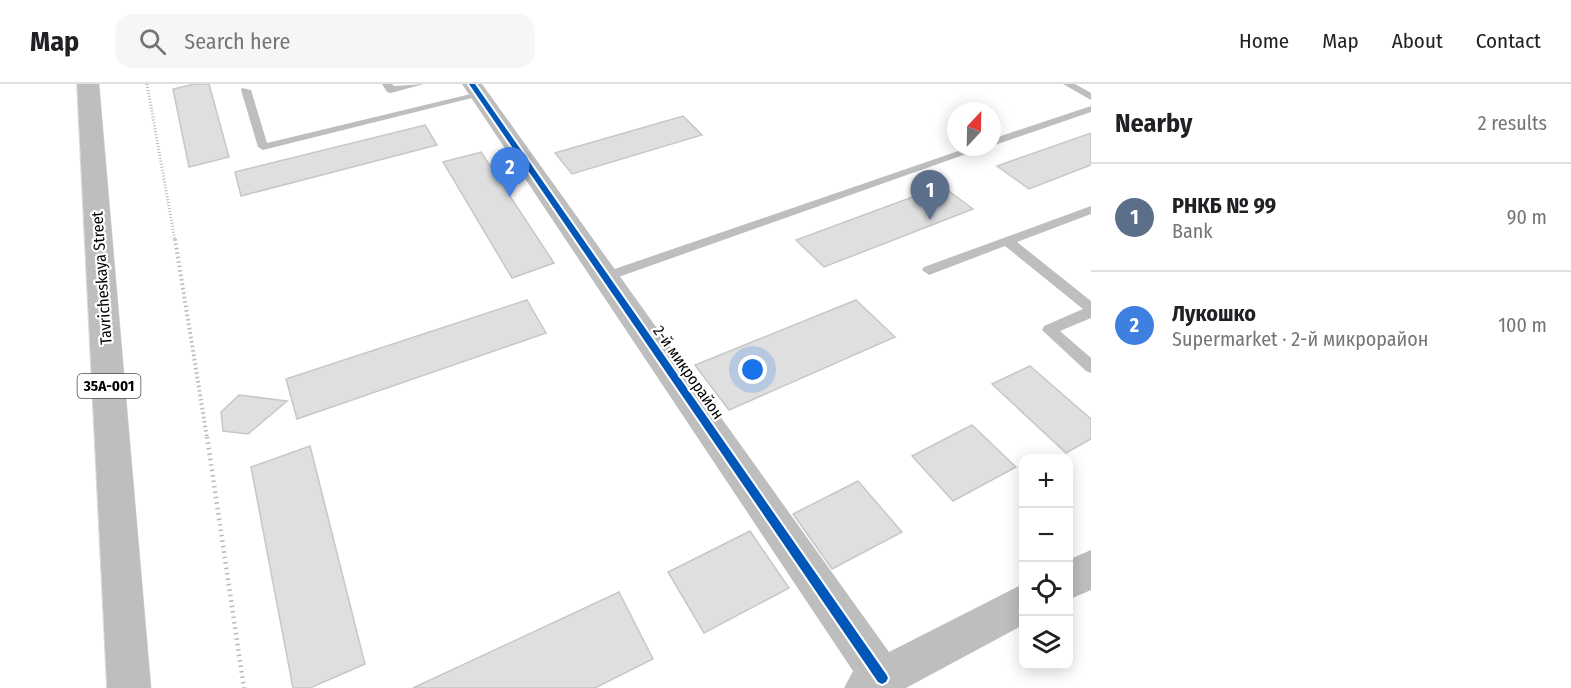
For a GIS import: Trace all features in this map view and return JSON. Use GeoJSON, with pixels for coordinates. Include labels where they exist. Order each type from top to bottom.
{"type":"FeatureCollection","features":[{"type":"Feature","properties":{"kind":"highway","name":"Tavricheskaya Street"},"geometry":{"type":"LineString","coordinates":[[87,84],[129,688]]}},
{"type":"Feature","properties":{"kind":"street","name":"2-й микрорайон"},"geometry":{"type":"LineString","coordinates":[[476,89],[605,277],[873,683]]}},
{"type":"Feature","properties":{"kind":"street"},"geometry":{"type":"LineString","coordinates":[[1073,578],[1091,569]]}},
{"type":"Feature","properties":{"kind":"street"},"geometry":{"type":"LineString","coordinates":[[873,683],[1019,606]]}},
{"type":"Feature","properties":{"kind":"lane"},"geometry":{"type":"LineString","coordinates":[[387,84],[391,90],[419,84]]}},
{"type":"Feature","properties":{"kind":"lane"},"geometry":{"type":"LineString","coordinates":[[1068,84],[1091,97]]}},
{"type":"Feature","properties":{"kind":"lane"},"geometry":{"type":"LineString","coordinates":[[246,90],[263,147],[476,89]]}},
{"type":"Feature","properties":{"kind":"lane"},"geometry":{"type":"LineString","coordinates":[[1001,140],[1091,109]]}},
{"type":"Feature","properties":{"kind":"lane"},"geometry":{"type":"LineString","coordinates":[[605,277],[955,156]]}},
{"type":"Feature","properties":{"kind":"lane"},"geometry":{"type":"LineString","coordinates":[[929,270],[1091,210]]}},
{"type":"Feature","properties":{"kind":"lane"},"geometry":{"type":"LineString","coordinates":[[1007,241],[1091,310],[1049,330],[1091,367]]}},
{"type":"Feature","properties":{"kind":"path"},"geometry":{"type":"LineString","coordinates":[[147,84],[190,329],[244,688]]}},
{"type":"Feature","properties":{"kind":"building"},"geometry":{"type":"Polygon","coordinates":[[[195,84],[209,84],[229,157],[189,167],[173,89],[195,84]]]}},
{"type":"Feature","properties":{"kind":"building"},"geometry":{"type":"Polygon","coordinates":[[[683,116],[702,135],[572,174],[555,153],[683,116]]]}},
{"type":"Feature","properties":{"kind":"building"},"geometry":{"type":"Polygon","coordinates":[[[425,125],[437,145],[241,196],[235,172],[425,125]]]}},
{"type":"Feature","properties":{"kind":"building"},"geometry":{"type":"Polygon","coordinates":[[[1091,133],[1091,165],[1029,189],[997,166],[1091,133]]]}},
{"type":"Feature","properties":{"kind":"building"},"geometry":{"type":"Polygon","coordinates":[[[481,152],[554,263],[512,278],[443,162],[481,152]]]}},
{"type":"Feature","properties":{"kind":"building"},"geometry":{"type":"Polygon","coordinates":[[[942,186],[973,209],[824,267],[796,240],[942,186]]]}},
{"type":"Feature","properties":{"kind":"building"},"geometry":{"type":"Polygon","coordinates":[[[527,300],[546,333],[297,419],[286,379],[527,300]]]}},
{"type":"Feature","properties":{"kind":"building"},"geometry":{"type":"Polygon","coordinates":[[[856,300],[895,337],[729,410],[695,365],[856,300]]]}},
{"type":"Feature","properties":{"kind":"building"},"geometry":{"type":"Polygon","coordinates":[[[1030,366],[1091,419],[1091,439],[1066,453],[992,384],[1030,366]]]}},
{"type":"Feature","properties":{"kind":"building"},"geometry":{"type":"Polygon","coordinates":[[[239,395],[287,401],[248,434],[223,431],[221,412],[239,395]]]}},
{"type":"Feature","properties":{"kind":"building"},"geometry":{"type":"Polygon","coordinates":[[[972,425],[1016,467],[953,501],[912,456],[972,425]]]}},
{"type":"Feature","properties":{"kind":"building"},"geometry":{"type":"Polygon","coordinates":[[[310,446],[365,664],[310,688],[293,688],[251,467],[310,446]]]}},
{"type":"Feature","properties":{"kind":"building"},"geometry":{"type":"Polygon","coordinates":[[[858,481],[902,532],[832,569],[793,514],[858,481]]]}},
{"type":"Feature","properties":{"kind":"building"},"geometry":{"type":"Polygon","coordinates":[[[750,531],[789,588],[704,633],[668,572],[750,531]]]}},
{"type":"Feature","properties":{"kind":"building"},"geometry":{"type":"Polygon","coordinates":[[[619,592],[653,659],[595,688],[413,688],[619,592]]]}},
{"type":"Feature","properties":{"kind":"cycle path"},"geometry":{"type":"LineString","coordinates":[[472,84],[882,678]]}},
{"type":"Feature","properties":{"kind":"place","name":"Лукошко"},"geometry":{"type":"Point","coordinates":[510,197]}},
{"type":"Feature","properties":{"kind":"place","name":"РНКБ № 99"},"geometry":{"type":"Point","coordinates":[930,220]}}]}
